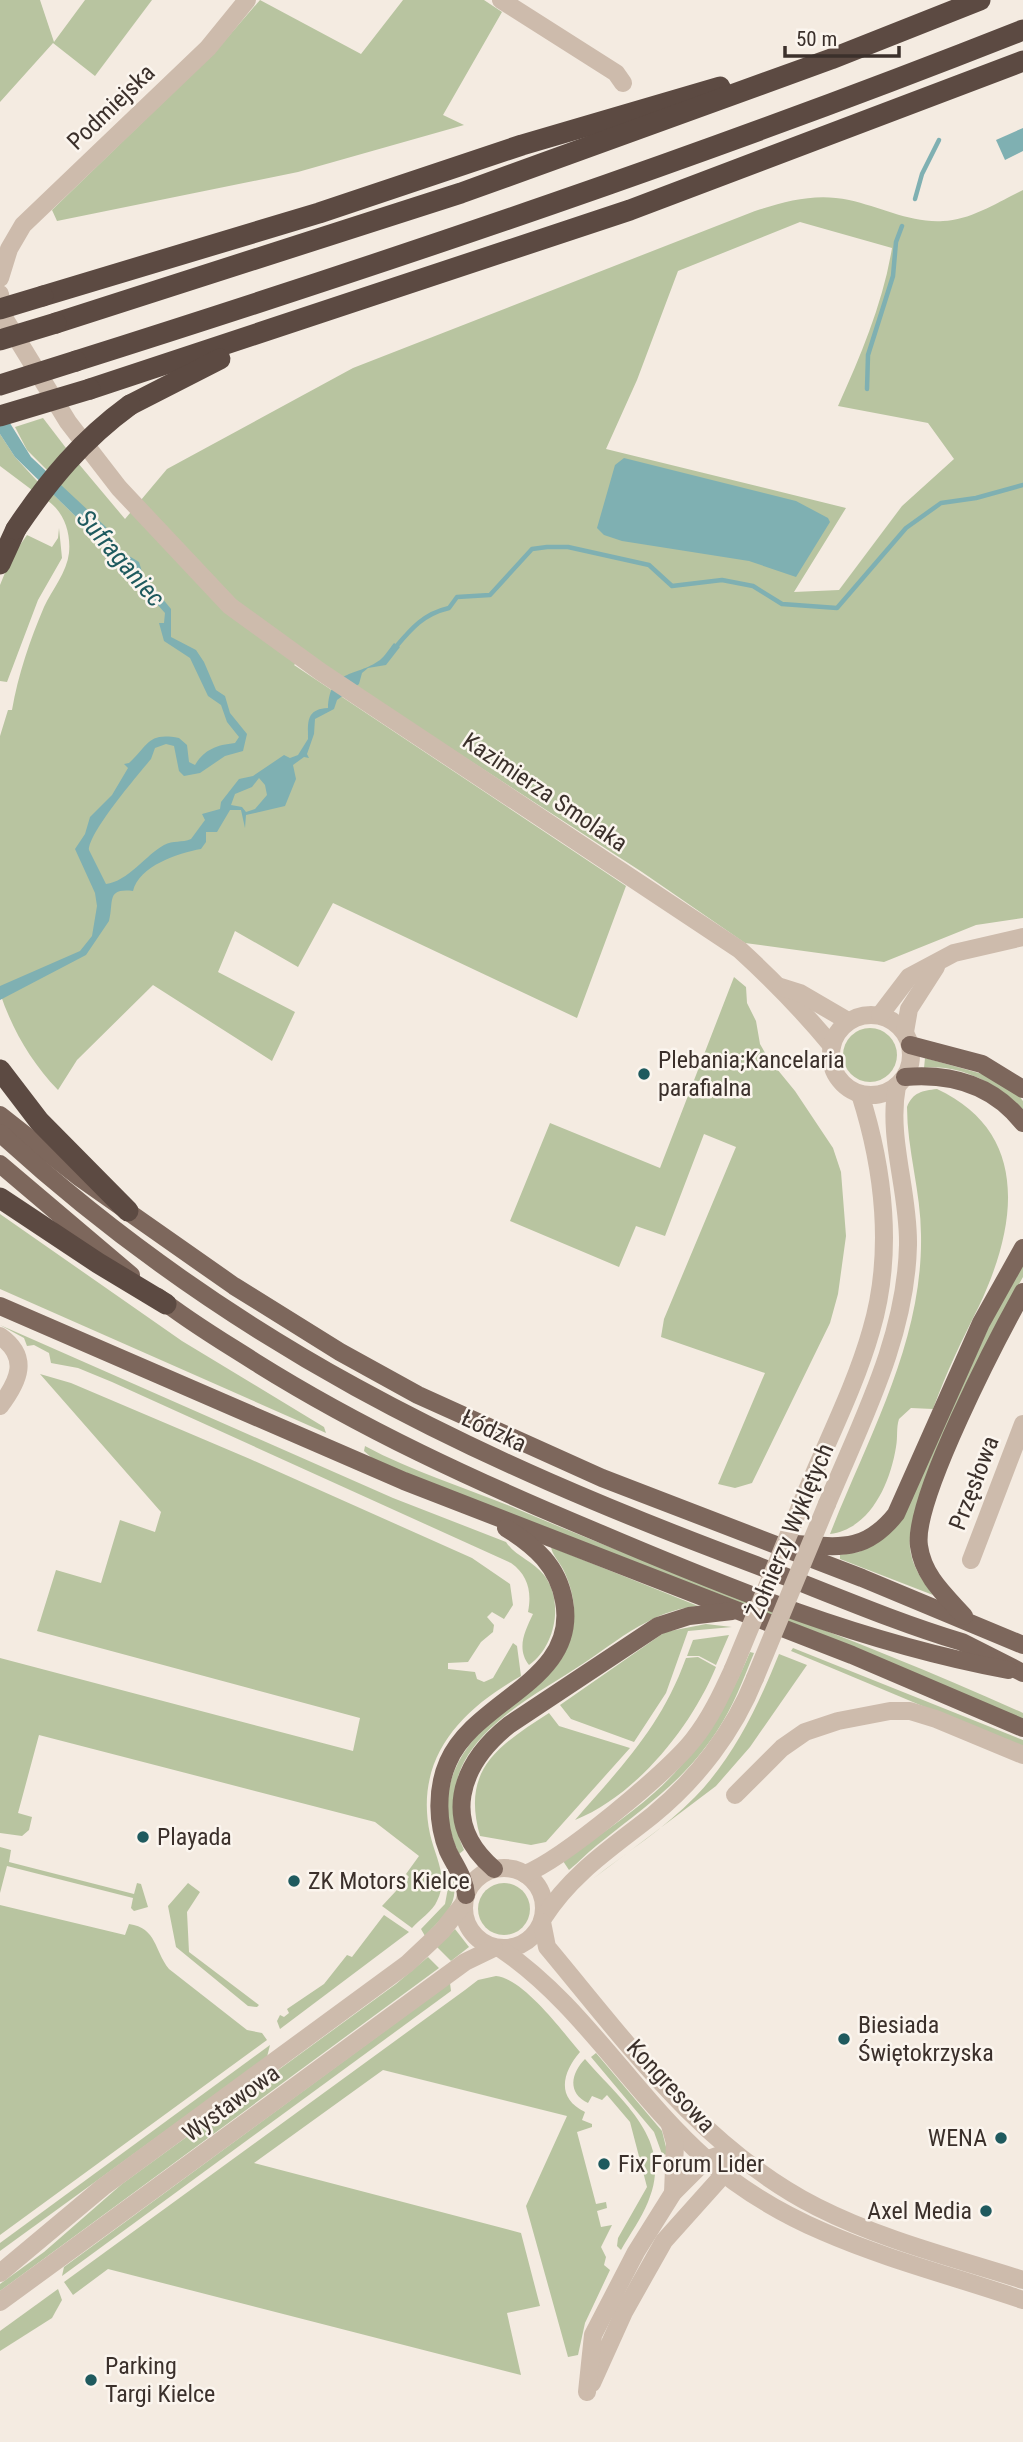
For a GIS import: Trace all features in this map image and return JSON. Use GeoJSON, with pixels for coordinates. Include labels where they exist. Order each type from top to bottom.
{"type":"FeatureCollection","features":[{"type":"Feature","properties":{"kind":"highway"},"geometry":{"type":"LineString","coordinates":[[0,340],[461,193],[831,59],[980,0]]}},
{"type":"Feature","properties":{"kind":"highway"},"geometry":{"type":"LineString","coordinates":[[0,385],[402,258],[736,140],[1023,30]]}},
{"type":"Feature","properties":{"kind":"highway"},"geometry":{"type":"LineString","coordinates":[[0,309],[319,213],[668,100],[831,59]]}},
{"type":"Feature","properties":{"kind":"highway"},"geometry":{"type":"LineString","coordinates":[[0,416],[295,323],[630,210],[1023,61]]}},
{"type":"Feature","properties":{"kind":"highway"},"geometry":{"type":"LineString","coordinates":[[0,564],[16,528],[68,457],[100,427],[130,404],[156,389],[295,323]]}},
{"type":"Feature","properties":{"kind":"highway"},"geometry":{"type":"LineString","coordinates":[[0,1070],[39,1121],[128,1210]]}},
{"type":"Feature","properties":{"kind":"highway"},"geometry":{"type":"LineString","coordinates":[[0,1198],[98,1264],[166,1304]]}},
{"type":"Feature","properties":{"kind":"main road"},"geometry":{"type":"LineString","coordinates":[[908,1039],[982,1064],[1023,1089]]}},
{"type":"Feature","properties":{"kind":"main road"},"geometry":{"type":"LineString","coordinates":[[901,1081],[933,1075],[973,1085],[1004,1102],[1023,1123]]}},
{"type":"Feature","properties":{"kind":"main road"},"geometry":{"type":"LineString","coordinates":[[0,1115],[80,1178],[259,1303],[418,1395],[552,1458],[1023,1645]]}},
{"type":"Feature","properties":{"kind":"main road","name":"Łódzka"},"geometry":{"type":"LineString","coordinates":[[0,1133],[103,1222],[176,1277],[274,1343],[374,1400],[495,1460],[564,1490],[962,1642],[1023,1673]]}},
{"type":"Feature","properties":{"kind":"main road","name":"Łódzka"},"geometry":{"type":"LineString","coordinates":[[0,1164],[166,1304],[277,1376],[375,1431],[456,1472],[651,1558],[890,1644],[1023,1673]]}},
{"type":"Feature","properties":{"kind":"main road"},"geometry":{"type":"LineString","coordinates":[[767,1543],[834,1549],[859,1544],[877,1534],[896,1514],[981,1323],[1023,1248]]}},
{"type":"Feature","properties":{"kind":"main road"},"geometry":{"type":"LineString","coordinates":[[969,1622],[936,1587],[926,1570],[919,1548],[918,1530],[921,1514],[950,1443],[1023,1292]]}},
{"type":"Feature","properties":{"kind":"main road"},"geometry":{"type":"LineString","coordinates":[[0,1306],[477,1510],[969,1702],[1023,1728]]}},
{"type":"Feature","properties":{"kind":"main road"},"geometry":{"type":"LineString","coordinates":[[465,1899],[441,1826],[441,1786],[448,1761],[463,1738],[494,1707],[530,1681],[551,1660],[564,1633],[566,1620],[561,1585],[554,1570],[523,1539],[477,1510]]}},
{"type":"Feature","properties":{"kind":"main road"},"geometry":{"type":"LineString","coordinates":[[494,1869],[468,1839],[461,1805],[467,1775],[479,1752],[509,1725],[658,1626],[689,1616],[737,1610]]}},
{"type":"Feature","properties":{"kind":"street","name":"Podmiejska"},"geometry":{"type":"LineString","coordinates":[[0,278],[9,249],[23,225],[208,48],[247,0]]}},
{"type":"Feature","properties":{"kind":"street"},"geometry":{"type":"LineString","coordinates":[[501,0],[615,73],[623,83]]}},
{"type":"Feature","properties":{"kind":"street","name":"Kazimierza Smolaka"},"geometry":{"type":"LineString","coordinates":[[0,294],[3,316],[60,410],[119,488],[230,606],[371,706],[740,950],[781,987],[790,1002],[832,1046]]}},
{"type":"Feature","properties":{"kind":"street"},"geometry":{"type":"LineString","coordinates":[[880,1015],[909,977],[975,946],[1023,937]]}},
{"type":"Feature","properties":{"kind":"street"},"geometry":{"type":"LineString","coordinates":[[908,1039],[890,1018],[880,1015],[858,1016],[841,1028],[832,1046],[834,1070],[840,1080],[860,1094],[886,1092],[901,1081],[910,1067],[909,1009],[941,960]]}},
{"type":"Feature","properties":{"kind":"street","name":"Kazimierza Smolaka"},"geometry":{"type":"LineString","coordinates":[[781,987],[800,993],[848,1021]]}},
{"type":"Feature","properties":{"kind":"street","name":"Żołnierzy Wyklętych"},"geometry":{"type":"LineString","coordinates":[[543,1919],[557,1897],[584,1869],[668,1802],[701,1768],[731,1724],[755,1678],[884,1366],[904,1292],[907,1222],[893,1118],[901,1081]]}},
{"type":"Feature","properties":{"kind":"street","name":"Żołnierzy Wyklętych"},"geometry":{"type":"LineString","coordinates":[[526,1874],[554,1858],[648,1784],[692,1741],[733,1669],[864,1353],[881,1285],[884,1235],[881,1197],[871,1130],[860,1094]]}},
{"type":"Feature","properties":{"kind":"street"},"geometry":{"type":"LineString","coordinates":[[0,1336],[16,1351],[20,1371],[14,1388],[0,1406]]}},
{"type":"Feature","properties":{"kind":"street","name":"Przęsłowa"},"geometry":{"type":"LineString","coordinates":[[971,1560],[1023,1424]]}},
{"type":"Feature","properties":{"kind":"street"},"geometry":{"type":"LineString","coordinates":[[734,1795],[782,1748],[805,1732],[838,1721],[890,1711],[910,1711],[936,1719],[1023,1755]]}},
{"type":"Feature","properties":{"kind":"street"},"geometry":{"type":"LineString","coordinates":[[494,1869],[513,1869],[526,1874],[540,1889],[544,1903],[543,1919],[526,1942],[498,1948],[473,1934],[465,1919],[465,1899],[480,1876],[494,1869]]}},
{"type":"Feature","properties":{"kind":"street","name":"Wystawowa"},"geometry":{"type":"LineString","coordinates":[[0,2273],[103,2187],[407,1964],[442,1931],[465,1899]]}},
{"type":"Feature","properties":{"kind":"street","name":"Kongresowa"},"geometry":{"type":"LineString","coordinates":[[543,1919],[547,1947],[674,2097],[730,2151],[779,2185],[827,2212],[892,2238],[1023,2280]]}},
{"type":"Feature","properties":{"kind":"street","name":"Kongresowa"},"geometry":{"type":"LineString","coordinates":[[498,1948],[559,1996],[670,2125],[724,2174],[784,2214],[831,2237],[1023,2300]]}},
{"type":"Feature","properties":{"kind":"street","name":"Wystawowa"},"geometry":{"type":"LineString","coordinates":[[0,2302],[471,1958],[498,1948]]}},
{"type":"Feature","properties":{"kind":"street"},"geometry":{"type":"LineString","coordinates":[[670,2125],[675,2143],[673,2193]]}},
{"type":"Feature","properties":{"kind":"street"},"geometry":{"type":"LineString","coordinates":[[730,2151],[724,2174],[664,2241],[624,2312],[587,2392],[594,2330],[636,2252],[673,2193],[706,2160],[730,2151]]}},
{"type":"Feature","properties":{"kind":"green space"},"geometry":{"type":"Polygon","coordinates":[[[0,0],[40,0],[54,42],[85,0],[152,0],[95,76],[53,43],[0,102],[0,0]]]}},
{"type":"Feature","properties":{"kind":"green space"},"geometry":{"type":"Polygon","coordinates":[[[260,0],[361,54],[403,0],[484,0],[502,12],[443,115],[464,125],[298,172],[57,221],[52,210],[214,53],[260,0]]]}},
{"type":"Feature","properties":{"kind":"green space"},"geometry":{"type":"Polygon","coordinates":[[[1023,190],[1023,918],[976,925],[884,962],[745,943],[642,872],[305,654],[294,665],[626,886],[577,1018],[333,903],[298,967],[235,931],[218,972],[295,1012],[272,1061],[153,985],[77,1060],[58,1090],[23,1044],[0,993],[0,736],[8,710],[12,710],[34,632],[68,560],[69,545],[65,524],[48,501],[53,494],[107,547],[60,485],[78,463],[125,519],[167,469],[353,368],[755,211],[790,201],[824,197],[849,200],[919,220],[943,221],[974,214],[1023,190]],[[800,222],[678,271],[637,380],[606,449],[846,508],[794,592],[839,590],[902,506],[954,459],[928,423],[838,406],[877,309],[892,248],[800,222]]]}},
{"type":"Feature","properties":{"kind":"green space"},"geometry":{"type":"Polygon","coordinates":[[[43,418],[66,448],[47,470],[27,450],[15,427],[43,418]]]}},
{"type":"Feature","properties":{"kind":"green space"},"geometry":{"type":"Polygon","coordinates":[[[0,434],[15,457],[38,482],[32,490],[0,466],[0,434]]]}},
{"type":"Feature","properties":{"kind":"green space"},"geometry":{"type":"Polygon","coordinates":[[[59,528],[62,558],[38,600],[7,682],[0,681],[0,585],[11,558],[27,535],[52,547],[58,538],[59,528]]]}},
{"type":"Feature","properties":{"kind":"green space"},"geometry":{"type":"Polygon","coordinates":[[[734,977],[746,987],[747,1003],[756,1021],[760,1044],[768,1058],[795,1091],[833,1148],[841,1172],[846,1236],[838,1294],[830,1323],[752,1483],[735,1488],[718,1484],[765,1373],[661,1337],[664,1319],[736,1147],[704,1134],[665,1236],[636,1226],[619,1267],[510,1221],[550,1123],[660,1168],[734,977]]]}},
{"type":"Feature","properties":{"kind":"green space"},"geometry":{"type":"Polygon","coordinates":[[[870,1028],[889,1036],[897,1055],[889,1074],[870,1082],[851,1074],[843,1055],[851,1036],[870,1028]]]}},
{"type":"Feature","properties":{"kind":"green space"},"geometry":{"type":"Polygon","coordinates":[[[925,1058],[986,1075],[1019,1096],[1023,1101],[1023,1110],[991,1084],[964,1072],[937,1067],[924,1068],[925,1058]]]}},
{"type":"Feature","properties":{"kind":"green space"},"geometry":{"type":"Polygon","coordinates":[[[937,1089],[965,1106],[986,1127],[1000,1151],[1007,1178],[1008,1207],[1003,1238],[993,1272],[933,1409],[911,1408],[899,1419],[897,1443],[889,1476],[876,1502],[856,1524],[830,1534],[890,1388],[913,1313],[921,1235],[907,1107],[919,1093],[937,1089]]]}},
{"type":"Feature","properties":{"kind":"green space"},"geometry":{"type":"Polygon","coordinates":[[[0,1214],[182,1341],[324,1427],[326,1433],[0,1289],[0,1214]]]}},
{"type":"Feature","properties":{"kind":"green space"},"geometry":{"type":"Polygon","coordinates":[[[1023,1265],[1023,1277],[993,1332],[936,1454],[912,1525],[910,1548],[913,1561],[933,1595],[840,1559],[840,1555],[859,1552],[877,1543],[906,1511],[991,1322],[1023,1265]]]}},
{"type":"Feature","properties":{"kind":"green space"},"geometry":{"type":"Polygon","coordinates":[[[0,1325],[393,1498],[506,1542],[540,1570],[550,1586],[555,1610],[554,1623],[546,1647],[529,1665],[522,1646],[533,1614],[528,1612],[529,1591],[525,1579],[511,1563],[112,1382],[78,1368],[51,1363],[49,1353],[34,1345],[27,1346],[24,1338],[0,1325]]]}},
{"type":"Feature","properties":{"kind":"green space"},"geometry":{"type":"Polygon","coordinates":[[[40,1374],[71,1383],[250,1459],[472,1558],[510,1584],[513,1605],[504,1619],[492,1612],[487,1617],[494,1625],[493,1632],[481,1642],[468,1662],[448,1663],[448,1669],[475,1672],[477,1679],[484,1682],[493,1678],[513,1643],[517,1646],[521,1676],[479,1704],[461,1721],[436,1760],[429,1782],[427,1807],[430,1834],[442,1884],[435,1905],[412,1928],[382,1906],[409,1877],[406,1874],[419,1856],[375,1822],[39,1735],[18,1813],[32,1817],[29,1830],[22,1836],[0,1833],[0,1658],[353,1751],[360,1718],[37,1631],[56,1570],[101,1583],[120,1520],[155,1532],[161,1512],[40,1374]]]}},
{"type":"Feature","properties":{"kind":"green space"},"geometry":{"type":"Polygon","coordinates":[[[365,1446],[421,1472],[960,1685],[1023,1713],[1023,1721],[425,1482],[372,1458],[364,1451],[365,1446]]]}},
{"type":"Feature","properties":{"kind":"green space"},"geometry":{"type":"Polygon","coordinates":[[[551,1547],[698,1606],[665,1614],[631,1631],[518,1706],[487,1731],[464,1762],[456,1783],[455,1817],[464,1850],[459,1854],[451,1833],[448,1794],[460,1759],[484,1728],[555,1668],[569,1643],[574,1619],[571,1590],[551,1547]]]}},
{"type":"Feature","properties":{"kind":"green space"},"geometry":{"type":"Polygon","coordinates":[[[706,1624],[732,1627],[688,1631],[666,1693],[634,1742],[571,1719],[560,1705],[665,1632],[706,1624]]]}},
{"type":"Feature","properties":{"kind":"green space"},"geometry":{"type":"Polygon","coordinates":[[[729,1635],[716,1665],[699,1656],[687,1656],[693,1640],[729,1635]]]}},
{"type":"Feature","properties":{"kind":"green space"},"geometry":{"type":"Polygon","coordinates":[[[793,1648],[1023,1740],[1023,1748],[791,1651],[793,1648]]]}},
{"type":"Feature","properties":{"kind":"green space"},"geometry":{"type":"Polygon","coordinates":[[[750,1652],[754,1653],[733,1703],[723,1722],[691,1765],[664,1792],[569,1870],[563,1861],[643,1802],[684,1762],[721,1710],[750,1652]]]}},
{"type":"Feature","properties":{"kind":"green space"},"geometry":{"type":"Polygon","coordinates":[[[779,1654],[807,1665],[750,1747],[716,1786],[660,1828],[695,1797],[722,1765],[753,1712],[779,1654]]]}},
{"type":"Feature","properties":{"kind":"green space"},"geometry":{"type":"Polygon","coordinates":[[[698,1657],[716,1667],[677,1735],[659,1757],[620,1794],[575,1820],[639,1745],[665,1705],[686,1658],[698,1657]]]}},
{"type":"Feature","properties":{"kind":"green space"},"geometry":{"type":"Polygon","coordinates":[[[549,1713],[559,1726],[630,1748],[546,1842],[531,1845],[480,1836],[475,1813],[480,1776],[500,1749],[549,1713]]]}},
{"type":"Feature","properties":{"kind":"green space"},"geometry":{"type":"Polygon","coordinates":[[[0,1847],[11,1850],[9,1862],[134,1894],[137,1883],[141,1884],[148,1907],[134,1911],[131,1908],[133,1898],[7,1866],[0,1893],[0,1847]]]}},
{"type":"Feature","properties":{"kind":"green space"},"geometry":{"type":"Polygon","coordinates":[[[451,1872],[454,1883],[453,1901],[445,1915],[425,1936],[421,1929],[445,1904],[451,1872]]]}},
{"type":"Feature","properties":{"kind":"green space"},"geometry":{"type":"Polygon","coordinates":[[[188,1883],[200,1892],[187,1912],[189,1952],[259,2005],[257,2007],[248,2006],[176,1947],[168,1906],[188,1883]]]}},
{"type":"Feature","properties":{"kind":"green space"},"geometry":{"type":"Polygon","coordinates":[[[504,1883],[514,1885],[522,1891],[528,1899],[528,1919],[522,1927],[514,1933],[504,1935],[494,1933],[486,1927],[480,1919],[478,1909],[480,1899],[486,1891],[494,1885],[504,1883]]]}},
{"type":"Feature","properties":{"kind":"green space"},"geometry":{"type":"Polygon","coordinates":[[[0,1905],[125,1935],[129,1924],[138,1926],[150,1935],[169,1969],[247,2030],[262,2033],[267,2040],[0,2235],[0,1905]]]}},
{"type":"Feature","properties":{"kind":"green space"},"geometry":{"type":"Polygon","coordinates":[[[384,1915],[409,1932],[280,2029],[277,2021],[280,2015],[284,2017],[289,2013],[287,2009],[324,1984],[347,1955],[352,1957],[384,1915]]]}},
{"type":"Feature","properties":{"kind":"green space"},"geometry":{"type":"Polygon","coordinates":[[[455,1929],[469,1947],[451,1961],[437,1947],[455,1929]]]}},
{"type":"Feature","properties":{"kind":"green space"},"geometry":{"type":"Polygon","coordinates":[[[428,1957],[439,1968],[0,2291],[0,2284],[44,2252],[122,2184],[396,1984],[428,1957]]]}},
{"type":"Feature","properties":{"kind":"green space"},"geometry":{"type":"Polygon","coordinates":[[[496,1976],[507,1979],[530,1996],[580,2052],[569,2068],[566,2092],[569,2100],[585,2112],[582,2120],[592,2124],[592,2127],[577,2132],[596,2204],[606,2202],[607,2208],[597,2211],[601,2227],[612,2225],[601,2247],[606,2257],[604,2265],[610,2270],[585,2323],[578,2355],[568,2357],[526,2206],[567,2116],[383,2070],[254,2163],[521,2233],[540,2306],[507,2313],[521,2375],[108,2269],[73,2295],[64,2282],[478,1980],[496,1976]]]}},
{"type":"Feature","properties":{"kind":"green space"},"geometry":{"type":"Polygon","coordinates":[[[450,1983],[451,1991],[62,2276],[64,2267],[450,1983]]]}},
{"type":"Feature","properties":{"kind":"green space"},"geometry":{"type":"Polygon","coordinates":[[[270,2045],[267,2057],[0,2251],[0,2243],[270,2045]]]}},
{"type":"Feature","properties":{"kind":"green space"},"geometry":{"type":"Polygon","coordinates":[[[596,2053],[662,2131],[668,2155],[662,2154],[654,2132],[591,2057],[596,2053]]]}},
{"type":"Feature","properties":{"kind":"green space"},"geometry":{"type":"Polygon","coordinates":[[[585,2059],[640,2123],[650,2141],[655,2160],[655,2180],[648,2202],[621,2250],[617,2246],[618,2238],[647,2187],[630,2122],[607,2095],[602,2100],[592,2096],[588,2103],[581,2099],[574,2088],[574,2076],[585,2059]]]}},
{"type":"Feature","properties":{"kind":"green space"},"geometry":{"type":"Polygon","coordinates":[[[58,2289],[62,2300],[52,2318],[0,2351],[0,2331],[58,2289]]]}},
{"type":"Feature","properties":{"kind":"water"},"geometry":{"type":"Polygon","coordinates":[[[1023,128],[1023,151],[1005,160],[996,140],[1023,128]]]}},
{"type":"Feature","properties":{"kind":"water","name":"Sufraganiec"},"geometry":{"type":"Polygon","coordinates":[[[0,407],[31,457],[106,527],[114,547],[139,562],[143,575],[171,609],[171,637],[196,650],[216,690],[225,696],[230,713],[247,734],[243,751],[225,756],[200,773],[184,776],[179,771],[174,746],[166,744],[155,748],[151,759],[115,804],[91,842],[89,850],[106,884],[122,878],[164,845],[191,839],[205,820],[202,814],[220,809],[221,802],[239,779],[253,776],[284,755],[290,758],[298,755],[308,739],[312,714],[328,708],[333,686],[345,676],[380,660],[394,643],[400,647],[386,665],[368,668],[362,673],[359,684],[337,700],[334,709],[315,719],[314,734],[307,754],[309,758],[304,757],[293,765],[296,779],[285,806],[246,815],[245,828],[241,810],[230,810],[217,832],[206,832],[206,842],[201,849],[161,862],[143,874],[133,891],[115,894],[109,921],[86,955],[0,1000],[0,986],[80,951],[92,936],[97,906],[95,893],[75,849],[85,834],[90,817],[112,795],[128,768],[124,764],[129,763],[150,742],[160,737],[179,738],[187,745],[189,762],[195,765],[207,752],[235,743],[239,737],[227,722],[221,705],[208,696],[190,658],[164,641],[159,623],[164,623],[165,613],[135,580],[134,567],[121,559],[114,559],[109,549],[15,457],[0,434],[0,407]],[[259,778],[252,787],[235,794],[231,805],[242,807],[246,812],[255,809],[267,795],[265,785],[259,778]]]}},
{"type":"Feature","properties":{"kind":"water"},"geometry":{"type":"Polygon","coordinates":[[[624,458],[796,501],[828,518],[830,522],[796,577],[749,561],[622,541],[604,535],[597,528],[615,465],[624,458]]]}},
{"type":"Feature","properties":{"kind":"waterway"},"geometry":{"type":"LineString","coordinates":[[915,199],[922,174],[939,140]]}},
{"type":"Feature","properties":{"kind":"waterway"},"geometry":{"type":"LineString","coordinates":[[867,389],[868,355],[893,276],[896,242],[902,226]]}},
{"type":"Feature","properties":{"kind":"waterway"},"geometry":{"type":"LineString","coordinates":[[394,649],[425,618],[449,608],[457,597],[490,595],[532,549],[547,547],[568,547],[649,565],[672,586],[722,580],[753,586],[782,604],[837,608],[906,528],[941,503],[976,498],[1023,485]]}},
{"type":"Feature","properties":{"kind":"place","name":"Plebania;Kancelaria parafialna"},"geometry":{"type":"Point","coordinates":[644,1074]}},
{"type":"Feature","properties":{"kind":"place","name":"Playada"},"geometry":{"type":"Point","coordinates":[143,1837]}},
{"type":"Feature","properties":{"kind":"place","name":"ZK Motors Kielce"},"geometry":{"type":"Point","coordinates":[294,1881]}},
{"type":"Feature","properties":{"kind":"place","name":"Biesiada Świętokrzyska"},"geometry":{"type":"Point","coordinates":[844,2039]}},
{"type":"Feature","properties":{"kind":"place","name":"WENA"},"geometry":{"type":"Point","coordinates":[1001,2138]}},
{"type":"Feature","properties":{"kind":"place","name":"Fix Forum Lider"},"geometry":{"type":"Point","coordinates":[604,2164]}},
{"type":"Feature","properties":{"kind":"place","name":"Axel Media"},"geometry":{"type":"Point","coordinates":[986,2211]}},
{"type":"Feature","properties":{"kind":"place","name":"Parking Targi Kielce"},"geometry":{"type":"Point","coordinates":[91,2380]}}]}
